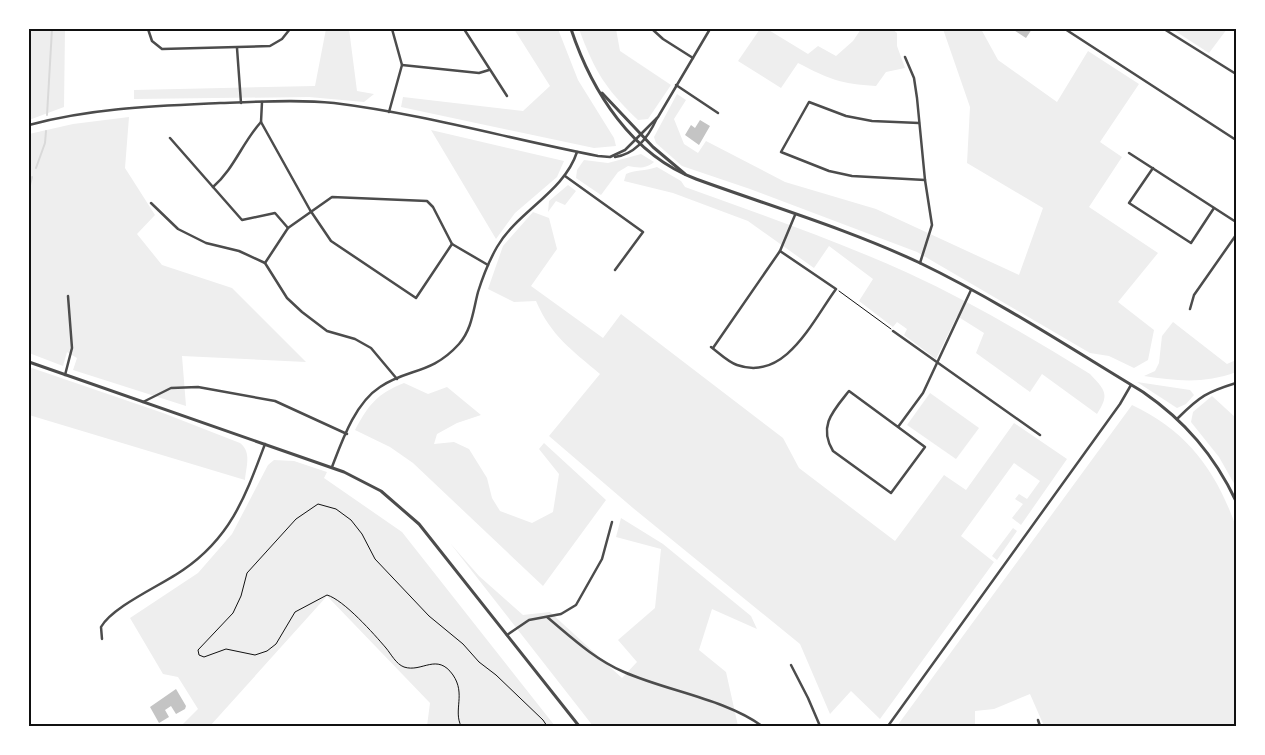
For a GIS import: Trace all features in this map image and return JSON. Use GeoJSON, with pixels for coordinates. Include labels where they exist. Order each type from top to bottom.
{"type":"FeatureCollection","features":[{"type":"Feature","properties":{"kind":"street"},"geometry":{"type":"LineString","coordinates":[[148,29],[152,41],[162,49],[270,46],[282,39],[290,29]]}},
{"type":"Feature","properties":{"kind":"street"},"geometry":{"type":"LineString","coordinates":[[389,112],[402,65],[392,29]]}},
{"type":"Feature","properties":{"kind":"street"},"geometry":{"type":"LineString","coordinates":[[464,29],[489,70],[508,96]]}},
{"type":"Feature","properties":{"kind":"street"},"geometry":{"type":"LineString","coordinates":[[571,29],[596,84],[612,112],[640,144],[668,166],[694,179],[920,263],[972,290],[1130,384],[1178,418],[1206,450],[1236,501]]}},
{"type":"Feature","properties":{"kind":"street"},"geometry":{"type":"LineString","coordinates":[[652,29],[663,39],[693,58]]}},
{"type":"Feature","properties":{"kind":"street"},"geometry":{"type":"LineString","coordinates":[[29,125],[94,111],[262,102],[332,103],[389,112],[577,152],[610,157],[628,153],[645,139],[710,29]]}},
{"type":"Feature","properties":{"kind":"street"},"geometry":{"type":"LineString","coordinates":[[1065,29],[1236,140]]}},
{"type":"Feature","properties":{"kind":"street"},"geometry":{"type":"LineString","coordinates":[[1164,29],[1236,74]]}},
{"type":"Feature","properties":{"kind":"street"},"geometry":{"type":"LineString","coordinates":[[237,48],[241,103]]}},
{"type":"Feature","properties":{"kind":"street"},"geometry":{"type":"LineString","coordinates":[[905,57],[914,78],[932,225],[920,263]]}},
{"type":"Feature","properties":{"kind":"street"},"geometry":{"type":"LineString","coordinates":[[402,65],[479,73],[489,70]]}},
{"type":"Feature","properties":{"kind":"street"},"geometry":{"type":"LineString","coordinates":[[596,84],[645,139],[674,165],[694,179]]}},
{"type":"Feature","properties":{"kind":"street"},"geometry":{"type":"LineString","coordinates":[[676,85],[718,114]]}},
{"type":"Feature","properties":{"kind":"street"},"geometry":{"type":"LineString","coordinates":[[262,102],[262,122],[310,210],[330,241],[416,298],[452,244]]}},
{"type":"Feature","properties":{"kind":"street"},"geometry":{"type":"LineString","coordinates":[[919,123],[854,117],[809,102],[781,152],[829,171],[852,176],[925,180]]}},
{"type":"Feature","properties":{"kind":"street"},"geometry":{"type":"LineString","coordinates":[[610,157],[625,150],[658,117]]}},
{"type":"Feature","properties":{"kind":"street"},"geometry":{"type":"LineString","coordinates":[[213,187],[231,169],[249,135],[262,122]]}},
{"type":"Feature","properties":{"kind":"street"},"geometry":{"type":"LineString","coordinates":[[170,138],[242,220],[275,213],[288,228]]}},
{"type":"Feature","properties":{"kind":"street"},"geometry":{"type":"LineString","coordinates":[[332,468],[359,409],[370,394],[380,386],[434,365],[460,343],[472,323],[488,265],[498,245],[519,218],[565,176],[577,152]]}},
{"type":"Feature","properties":{"kind":"street"},"geometry":{"type":"LineString","coordinates":[[1129,152],[1236,222]]}},
{"type":"Feature","properties":{"kind":"street"},"geometry":{"type":"LineString","coordinates":[[1153,168],[1129,202],[1183,238],[1191,243],[1214,208]]}},
{"type":"Feature","properties":{"kind":"street"},"geometry":{"type":"LineString","coordinates":[[565,176],[643,232],[615,270]]}},
{"type":"Feature","properties":{"kind":"street"},"geometry":{"type":"LineString","coordinates":[[265,263],[288,228],[310,210],[332,197],[427,201],[433,207],[452,244],[488,265]]}},
{"type":"Feature","properties":{"kind":"street"},"geometry":{"type":"LineString","coordinates":[[151,203],[178,229],[206,243],[239,251],[265,263],[287,298],[302,312],[327,331],[355,339],[371,348],[397,379]]}},
{"type":"Feature","properties":{"kind":"street"},"geometry":{"type":"LineString","coordinates":[[780,251],[836,289],[790,352],[779,362],[767,367],[752,369],[735,364],[712,347],[780,251],[795,215]]}},
{"type":"Feature","properties":{"kind":"street"},"geometry":{"type":"LineString","coordinates":[[1190,309],[1194,295],[1236,235]]}},
{"type":"Feature","properties":{"kind":"street"},"geometry":{"type":"LineString","coordinates":[[898,427],[923,393],[972,290]]}},
{"type":"Feature","properties":{"kind":"street"},"geometry":{"type":"LineString","coordinates":[[66,375],[72,348],[68,296]]}},
{"type":"Feature","properties":{"kind":"street"},"geometry":{"type":"LineString","coordinates":[[893,331],[1040,435]]}},
{"type":"Feature","properties":{"kind":"street"},"geometry":{"type":"LineString","coordinates":[[29,362],[332,468],[380,491],[408,513],[579,726]]}},
{"type":"Feature","properties":{"kind":"street"},"geometry":{"type":"LineString","coordinates":[[1178,418],[1197,398],[1208,392],[1236,383]]}},
{"type":"Feature","properties":{"kind":"street"},"geometry":{"type":"LineString","coordinates":[[888,726],[1022,543],[1120,404],[1130,384]]}},
{"type":"Feature","properties":{"kind":"street"},"geometry":{"type":"LineString","coordinates":[[143,402],[171,388],[198,387],[275,401],[347,434]]}},
{"type":"Feature","properties":{"kind":"street"},"geometry":{"type":"LineString","coordinates":[[848,390],[898,427],[925,447],[891,493],[833,451],[827,441],[827,427],[831,414],[848,390]]}},
{"type":"Feature","properties":{"kind":"street"},"geometry":{"type":"LineString","coordinates":[[102,639],[101,627],[110,615],[182,571],[204,555],[220,538],[232,521],[246,494],[265,444]]}},
{"type":"Feature","properties":{"kind":"street"},"geometry":{"type":"LineString","coordinates":[[507,635],[529,620],[561,614],[576,605],[602,559],[612,522]]}},
{"type":"Feature","properties":{"kind":"street"},"geometry":{"type":"LineString","coordinates":[[547,617],[591,654],[622,672],[741,714],[762,726]]}},
{"type":"Feature","properties":{"kind":"street"},"geometry":{"type":"LineString","coordinates":[[791,665],[820,726]]}},
{"type":"Feature","properties":{"kind":"street"},"geometry":{"type":"LineString","coordinates":[[1038,720],[1040,726]]}},
{"type":"Feature","properties":{"kind":"path"},"geometry":{"type":"LineString","coordinates":[[836,289],[893,331]]}},
{"type":"Feature","properties":{"kind":"path"},"geometry":{"type":"LineString","coordinates":[[461,726],[458,715],[460,696],[453,675],[443,665],[435,664],[411,668],[399,664],[336,597],[327,595],[295,612],[276,644],[268,651],[255,655],[226,649],[204,657],[199,655],[198,650],[233,613],[241,596],[247,573],[296,519],[318,504],[328,506],[351,520],[362,534],[375,559],[428,616],[463,644],[479,662],[496,675],[547,726]]}},
{"type":"Feature","properties":{"kind":"shaded area"},"geometry":{"type":"Polygon","coordinates":[[[29,29],[65,29],[64,107],[29,120],[29,29]]]}},
{"type":"Feature","properties":{"kind":"shaded area"},"geometry":{"type":"Polygon","coordinates":[[[326,29],[349,29],[357,91],[374,94],[364,102],[309,97],[134,99],[134,90],[315,86],[326,29]]]}},
{"type":"Feature","properties":{"kind":"shaded area"},"geometry":{"type":"Polygon","coordinates":[[[514,29],[558,29],[578,80],[614,138],[616,146],[594,148],[401,107],[403,97],[523,111],[550,86],[514,29]]]}},
{"type":"Feature","properties":{"kind":"shaded area"},"geometry":{"type":"Polygon","coordinates":[[[579,29],[616,29],[620,51],[671,85],[648,119],[638,120],[602,79],[590,57],[579,29]]]}},
{"type":"Feature","properties":{"kind":"shaded area"},"geometry":{"type":"Polygon","coordinates":[[[760,29],[767,29],[808,54],[818,46],[836,56],[853,41],[861,29],[892,29],[897,33],[897,46],[905,68],[886,72],[876,86],[835,80],[798,63],[781,88],[738,61],[760,29]]]}},
{"type":"Feature","properties":{"kind":"shaded area"},"geometry":{"type":"Polygon","coordinates":[[[943,29],[981,29],[998,60],[1057,102],[1088,51],[1139,84],[1100,142],[1122,157],[1089,207],[1158,253],[1118,302],[1154,330],[1148,360],[1134,368],[1109,356],[1090,353],[917,252],[750,189],[682,166],[656,143],[654,137],[677,94],[686,100],[674,119],[684,144],[698,153],[706,141],[785,182],[876,209],[1019,275],[1043,208],[967,163],[970,107],[943,29]]]}},
{"type":"Feature","properties":{"kind":"shaded area"},"geometry":{"type":"Polygon","coordinates":[[[1172,29],[1227,29],[1209,53],[1172,29]]]}},
{"type":"Feature","properties":{"kind":"shaded area"},"geometry":{"type":"Polygon","coordinates":[[[129,117],[125,168],[155,215],[137,234],[162,265],[232,288],[306,362],[182,356],[186,406],[73,370],[77,358],[67,352],[63,366],[29,353],[29,134],[73,124],[129,117]]]}},
{"type":"Feature","properties":{"kind":"shaded area"},"geometry":{"type":"Polygon","coordinates":[[[431,130],[564,161],[557,177],[515,213],[496,239],[431,130]]]}},
{"type":"Feature","properties":{"kind":"shaded area"},"geometry":{"type":"Polygon","coordinates":[[[641,154],[654,162],[642,167],[628,166],[618,172],[601,195],[576,178],[577,170],[584,160],[608,163],[641,154]]]}},
{"type":"Feature","properties":{"kind":"shaded area"},"geometry":{"type":"Polygon","coordinates":[[[657,167],[681,181],[685,187],[853,249],[932,284],[978,308],[1090,374],[1104,392],[1104,402],[1097,414],[1042,374],[1030,392],[976,353],[984,333],[957,316],[936,359],[904,335],[907,329],[897,322],[893,327],[859,301],[873,279],[829,246],[814,268],[748,221],[673,193],[624,181],[626,174],[657,167]]]}},
{"type":"Feature","properties":{"kind":"shaded area"},"geometry":{"type":"Polygon","coordinates":[[[568,185],[576,191],[565,205],[556,201],[548,212],[549,201],[568,185]]]}},
{"type":"Feature","properties":{"kind":"shaded area"},"geometry":{"type":"Polygon","coordinates":[[[533,212],[549,218],[557,249],[531,286],[603,338],[621,314],[783,438],[799,468],[895,541],[944,475],[966,490],[1014,423],[1067,459],[1021,525],[1012,518],[1023,504],[1015,499],[1019,494],[1027,499],[1040,481],[1014,463],[961,536],[994,562],[880,719],[851,691],[830,714],[800,644],[633,508],[549,436],[600,374],[571,350],[555,333],[536,301],[514,302],[488,289],[503,246],[533,212]]]}},
{"type":"Feature","properties":{"kind":"shaded area"},"geometry":{"type":"Polygon","coordinates":[[[1173,322],[1227,364],[1236,360],[1236,372],[1202,380],[1144,376],[1155,371],[1159,363],[1162,336],[1173,322]]]}},
{"type":"Feature","properties":{"kind":"shaded area"},"geometry":{"type":"Polygon","coordinates":[[[29,367],[163,413],[240,443],[247,455],[245,480],[29,415],[29,367]]]}},
{"type":"Feature","properties":{"kind":"shaded area"},"geometry":{"type":"Polygon","coordinates":[[[1137,382],[1190,390],[1194,395],[1186,404],[1177,408],[1137,382]]]}},
{"type":"Feature","properties":{"kind":"shaded area"},"geometry":{"type":"Polygon","coordinates":[[[404,383],[428,394],[447,387],[481,415],[457,423],[437,434],[434,444],[454,442],[469,449],[487,478],[492,498],[500,511],[532,523],[553,512],[559,474],[539,449],[544,443],[606,500],[543,586],[413,463],[390,447],[355,430],[365,413],[380,396],[404,383]]]}},
{"type":"Feature","properties":{"kind":"shaded area"},"geometry":{"type":"Polygon","coordinates":[[[930,393],[979,428],[956,459],[907,425],[930,393]]]}},
{"type":"Feature","properties":{"kind":"shaded area"},"geometry":{"type":"Polygon","coordinates":[[[1212,396],[1236,418],[1236,487],[1219,457],[1191,422],[1193,412],[1212,396]]]}},
{"type":"Feature","properties":{"kind":"shaded area"},"geometry":{"type":"Polygon","coordinates":[[[1132,405],[1169,427],[1197,454],[1219,488],[1236,527],[1236,726],[1044,726],[1030,694],[994,709],[975,711],[975,726],[897,726],[1132,405]]]}},
{"type":"Feature","properties":{"kind":"shaded area"},"geometry":{"type":"Polygon","coordinates":[[[274,460],[294,461],[327,472],[324,478],[402,532],[555,726],[427,726],[430,703],[327,596],[210,726],[181,726],[198,709],[178,677],[163,674],[130,618],[198,573],[232,534],[268,465],[274,460]]]}},
{"type":"Feature","properties":{"kind":"shaded area"},"geometry":{"type":"Polygon","coordinates":[[[621,518],[663,544],[751,616],[757,629],[712,609],[699,650],[726,672],[738,726],[593,726],[450,543],[479,576],[523,615],[550,612],[622,678],[637,662],[618,640],[655,608],[661,549],[616,537],[621,518]]]}},
{"type":"Feature","properties":{"kind":"shaded area"},"geometry":{"type":"Polygon","coordinates":[[[1013,528],[1017,531],[997,560],[992,556],[1013,528]]]}},
{"type":"Feature","properties":{"kind":"building"},"geometry":{"type":"Polygon","coordinates":[[[1012,29],[1032,29],[1026,38],[1012,29]]]}},
{"type":"Feature","properties":{"kind":"building"},"geometry":{"type":"Polygon","coordinates":[[[700,120],[710,126],[699,145],[685,135],[691,125],[695,128],[700,120]]]}},
{"type":"Feature","properties":{"kind":"building"},"geometry":{"type":"Polygon","coordinates":[[[176,689],[186,706],[185,709],[176,714],[171,706],[165,710],[169,717],[159,723],[150,707],[176,689]]]}},
{"type":"Feature","properties":{"kind":"waterway"},"geometry":{"type":"LineString","coordinates":[[47,115],[52,29]]}},
{"type":"Feature","properties":{"kind":"waterway"},"geometry":{"type":"LineString","coordinates":[[36,168],[45,143],[46,131]]}},
{"type":"Feature","properties":{"kind":"waterway"},"geometry":{"type":"LineString","coordinates":[[29,189],[32,177]]}}]}
